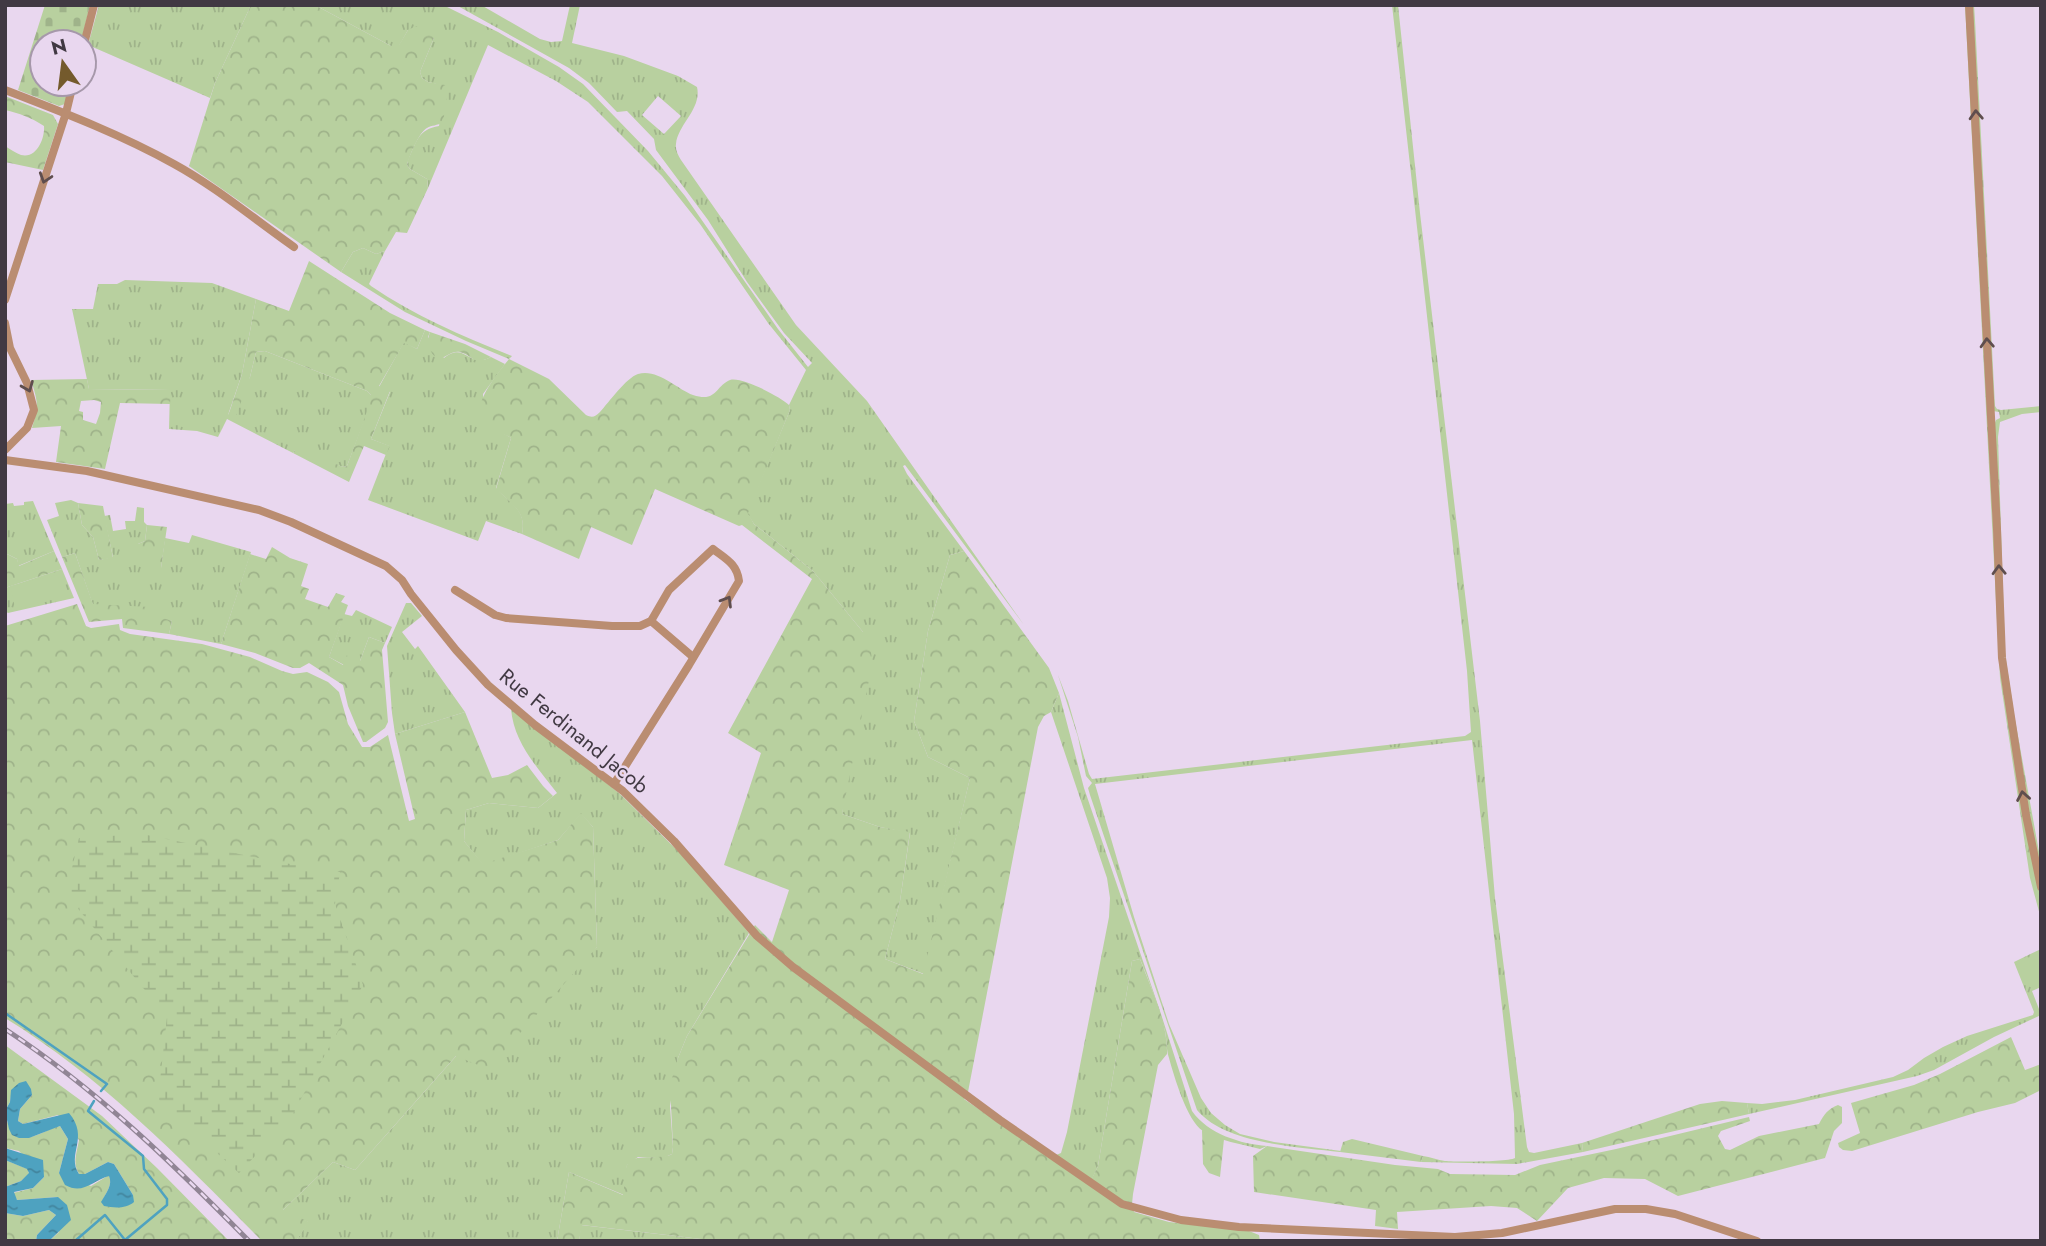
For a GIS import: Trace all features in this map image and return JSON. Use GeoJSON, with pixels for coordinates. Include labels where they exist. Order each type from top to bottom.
{"type":"FeatureCollection","features":[{"type":"Feature","properties":{"kind":"street"},"geometry":{"type":"LineString","coordinates":[[88,28],[94,5]]}},
{"type":"Feature","properties":{"kind":"street"},"geometry":{"type":"LineString","coordinates":[[1969,5],[2002,658],[2022,791],[2041,887]]}},
{"type":"Feature","properties":{"kind":"street"},"geometry":{"type":"LineString","coordinates":[[5,90],[66,114],[174,164],[294,247]]}},
{"type":"Feature","properties":{"kind":"street"},"geometry":{"type":"LineString","coordinates":[[5,300],[70,98]]}},
{"type":"Feature","properties":{"kind":"street"},"geometry":{"type":"LineString","coordinates":[[5,323],[10,348],[27,383],[34,410],[27,428],[5,450]]}},
{"type":"Feature","properties":{"kind":"street","name":"Rue Ferdinand Jacob"},"geometry":{"type":"LineString","coordinates":[[5,460],[87,471],[259,510],[386,566],[402,580],[419,605],[488,685],[534,724],[614,784],[674,841],[757,936],[793,967],[1000,1120],[1122,1204],[1181,1220],[1239,1227],[1455,1237],[1502,1233],[1615,1209],[1646,1209],[1675,1214],[1757,1241]]}},
{"type":"Feature","properties":{"kind":"street"},"geometry":{"type":"LineString","coordinates":[[455,590],[495,615],[506,618],[640,626],[651,621],[669,590],[713,549],[733,564],[739,581],[614,784]]}},
{"type":"Feature","properties":{"kind":"street"},"geometry":{"type":"LineString","coordinates":[[651,621],[693,657]]}},
{"type":"Feature","properties":{"kind":"green space"},"geometry":{"type":"Polygon","coordinates":[[[45,5],[90,5],[84,28],[38,28],[45,5]]]}},
{"type":"Feature","properties":{"kind":"green space"},"geometry":{"type":"Polygon","coordinates":[[[99,5],[251,5],[210,98],[98,49],[98,28],[93,28],[99,5]]]}},
{"type":"Feature","properties":{"kind":"green space"},"geometry":{"type":"Polygon","coordinates":[[[251,5],[315,5],[391,46],[399,45],[408,30],[416,26],[432,32],[434,38],[420,72],[422,78],[428,82],[445,85],[448,92],[443,122],[424,130],[407,165],[427,179],[428,188],[407,233],[396,232],[385,251],[376,254],[363,248],[353,252],[341,272],[189,166],[215,83],[251,5]]]}},
{"type":"Feature","properties":{"kind":"green space"},"geometry":{"type":"Polygon","coordinates":[[[315,5],[443,5],[498,32],[583,84],[648,151],[685,196],[778,329],[808,367],[812,363],[784,333],[747,282],[708,220],[656,150],[654,139],[627,111],[617,112],[589,83],[569,68],[456,5],[481,5],[540,39],[551,42],[562,41],[570,5],[580,5],[572,43],[624,56],[678,76],[697,87],[696,102],[676,144],[681,160],[796,325],[867,401],[1024,625],[905,465],[903,466],[964,551],[950,555],[928,631],[914,721],[928,757],[970,778],[924,974],[885,959],[900,901],[910,833],[880,827],[842,814],[863,632],[813,571],[754,524],[747,513],[790,410],[789,405],[806,370],[768,323],[700,224],[662,176],[588,102],[556,81],[488,45],[428,188],[427,179],[407,165],[422,134],[439,126],[445,86],[428,82],[422,78],[420,72],[434,38],[408,30],[399,46],[391,46],[315,5]],[[658,96],[642,115],[664,134],[681,116],[658,96]]]}},
{"type":"Feature","properties":{"kind":"green space"},"geometry":{"type":"Polygon","coordinates":[[[1392,5],[1398,5],[1480,721],[1495,898],[1527,1147],[1529,1152],[1534,1153],[1582,1143],[1583,1152],[1517,1164],[1421,1162],[1423,1156],[1460,1162],[1515,1158],[1514,1114],[1472,740],[1095,784],[1169,1024],[1201,1098],[1211,1113],[1240,1134],[1274,1142],[1341,1151],[1263,1142],[1225,1130],[1197,1110],[1090,795],[1088,788],[1092,783],[1086,776],[1078,737],[1058,675],[1092,779],[1465,736],[1471,732],[1467,671],[1392,5]]]}},
{"type":"Feature","properties":{"kind":"green space"},"geometry":{"type":"Polygon","coordinates":[[[1965,5],[1998,617],[2041,898],[2041,919],[2030,878],[2000,678],[1965,5]]]}},
{"type":"Feature","properties":{"kind":"green space"},"geometry":{"type":"Polygon","coordinates":[[[1972,5],[1975,20],[1995,406],[2001,410],[2041,406],[2041,412],[2022,414],[2000,422],[1998,437],[2005,653],[2041,863],[2041,877],[2035,850],[2004,651],[1993,428],[1996,420],[2000,418],[1999,412],[1993,411],[1972,5]]]}},
{"type":"Feature","properties":{"kind":"green space"},"geometry":{"type":"Polygon","coordinates":[[[28,59],[28,94],[18,90],[28,59]]]}},
{"type":"Feature","properties":{"kind":"green space"},"geometry":{"type":"Polygon","coordinates":[[[5,96],[53,115],[58,124],[43,170],[5,162],[5,146],[21,155],[36,151],[44,126],[5,110],[5,96]]]}},
{"type":"Feature","properties":{"kind":"green space"},"geometry":{"type":"Polygon","coordinates":[[[38,98],[66,98],[65,104],[59,106],[38,98]]]}},
{"type":"Feature","properties":{"kind":"green space"},"geometry":{"type":"Polygon","coordinates":[[[363,248],[376,254],[385,251],[369,284],[371,286],[439,325],[512,356],[509,359],[405,312],[341,272],[353,252],[363,248]]]}},
{"type":"Feature","properties":{"kind":"green space"},"geometry":{"type":"Polygon","coordinates":[[[309,261],[390,313],[425,330],[417,349],[404,343],[379,386],[390,391],[371,439],[390,446],[386,455],[364,446],[349,482],[293,453],[301,449],[343,467],[347,466],[370,403],[371,395],[367,391],[265,351],[256,352],[235,419],[228,416],[242,374],[256,299],[289,311],[309,261]]]}},
{"type":"Feature","properties":{"kind":"green space"},"geometry":{"type":"Polygon","coordinates":[[[125,280],[212,283],[256,299],[242,374],[228,415],[250,377],[256,352],[265,351],[367,391],[371,395],[371,403],[347,466],[343,467],[295,450],[293,453],[227,419],[218,437],[197,431],[169,429],[170,390],[89,389],[72,309],[93,309],[98,284],[117,284],[125,280]]]}},
{"type":"Feature","properties":{"kind":"green space"},"geometry":{"type":"Polygon","coordinates":[[[425,330],[430,332],[428,337],[444,358],[457,352],[477,360],[491,357],[505,364],[483,394],[484,425],[511,438],[496,488],[520,513],[522,534],[486,521],[478,541],[368,500],[389,446],[371,439],[390,392],[379,387],[404,342],[417,349],[425,330]]]}},
{"type":"Feature","properties":{"kind":"green space"},"geometry":{"type":"Polygon","coordinates":[[[430,332],[465,344],[491,357],[481,361],[457,352],[438,359],[429,347],[430,332]]]}},
{"type":"Feature","properties":{"kind":"green space"},"geometry":{"type":"Polygon","coordinates":[[[509,359],[549,379],[590,416],[600,412],[633,376],[645,373],[660,376],[701,397],[711,395],[730,380],[743,381],[789,405],[790,410],[748,513],[754,524],[813,571],[863,632],[869,644],[872,665],[842,814],[880,827],[910,832],[900,901],[885,959],[923,974],[970,778],[928,757],[914,721],[928,631],[950,555],[964,551],[1049,668],[1059,693],[1051,712],[1044,716],[1038,727],[968,1092],[964,1099],[1089,1184],[1098,1166],[1132,961],[1140,959],[1162,1018],[1167,1054],[1158,1065],[1133,1194],[1134,1212],[1169,1222],[1249,1231],[1259,1235],[1260,1241],[718,1241],[582,1225],[579,1241],[557,1241],[569,1172],[623,1195],[626,1168],[630,1161],[672,1154],[670,1085],[687,1036],[755,925],[772,942],[789,890],[724,865],[761,753],[728,733],[812,579],[742,525],[655,489],[632,545],[591,527],[579,559],[522,534],[520,513],[496,489],[511,438],[490,431],[482,424],[479,416],[484,395],[509,359]]]}},
{"type":"Feature","properties":{"kind":"green space"},"geometry":{"type":"Polygon","coordinates":[[[87,379],[89,389],[171,390],[170,404],[120,403],[105,469],[56,462],[61,426],[32,428],[37,404],[31,380],[87,379]],[[81,401],[79,411],[83,412],[83,420],[96,424],[101,402],[81,401]]]}},
{"type":"Feature","properties":{"kind":"green space"},"geometry":{"type":"Polygon","coordinates":[[[71,500],[78,503],[82,525],[93,537],[99,560],[113,557],[104,516],[110,515],[113,531],[126,529],[125,521],[135,521],[137,507],[144,508],[144,522],[147,525],[145,541],[138,544],[161,568],[165,538],[189,543],[192,535],[251,552],[221,644],[169,634],[172,621],[93,605],[75,553],[62,557],[47,520],[59,516],[55,503],[71,500]]]}},
{"type":"Feature","properties":{"kind":"green space"},"geometry":{"type":"Polygon","coordinates":[[[33,501],[54,551],[18,566],[17,559],[5,553],[5,504],[24,505],[24,502],[33,501]]]}},
{"type":"Feature","properties":{"kind":"green space"},"geometry":{"type":"Polygon","coordinates":[[[78,503],[103,506],[113,558],[99,560],[93,537],[82,525],[78,503]]]}},
{"type":"Feature","properties":{"kind":"green space"},"geometry":{"type":"Polygon","coordinates":[[[147,525],[167,527],[161,568],[146,568],[137,559],[138,544],[145,541],[147,525]]]}},
{"type":"Feature","properties":{"kind":"green space"},"geometry":{"type":"Polygon","coordinates":[[[272,547],[290,558],[308,564],[301,586],[309,589],[305,599],[328,607],[336,593],[345,596],[341,602],[348,605],[329,657],[343,665],[347,655],[360,661],[369,637],[385,643],[382,650],[388,722],[385,728],[366,742],[363,742],[348,706],[343,685],[309,663],[293,668],[255,653],[221,644],[250,554],[266,559],[272,547]]]}},
{"type":"Feature","properties":{"kind":"green space"},"geometry":{"type":"Polygon","coordinates":[[[54,551],[62,569],[5,588],[5,553],[17,559],[19,566],[54,551]]]}},
{"type":"Feature","properties":{"kind":"green space"},"geometry":{"type":"Polygon","coordinates":[[[75,553],[93,604],[150,607],[154,615],[172,621],[169,634],[123,628],[122,619],[89,622],[62,557],[75,553]]]}},
{"type":"Feature","properties":{"kind":"green space"},"geometry":{"type":"Polygon","coordinates":[[[62,569],[74,598],[8,613],[5,611],[5,588],[62,569]]]}},
{"type":"Feature","properties":{"kind":"green space"},"geometry":{"type":"Polygon","coordinates":[[[58,575],[63,596],[15,608],[10,586],[58,575]]]}},
{"type":"Feature","properties":{"kind":"green space"},"geometry":{"type":"Polygon","coordinates":[[[406,603],[411,603],[422,616],[402,632],[415,649],[418,646],[465,712],[395,734],[387,646],[406,603]]]}},
{"type":"Feature","properties":{"kind":"green space"},"geometry":{"type":"Polygon","coordinates":[[[77,604],[86,626],[91,628],[119,624],[120,630],[130,634],[202,644],[250,657],[293,674],[307,672],[328,682],[339,692],[348,724],[362,747],[370,747],[388,735],[409,821],[415,819],[395,734],[465,712],[492,778],[508,775],[527,765],[553,796],[538,808],[489,803],[466,810],[464,841],[483,864],[558,840],[581,813],[593,827],[597,947],[488,1069],[456,1056],[355,1170],[333,1162],[283,1210],[309,1222],[296,1241],[262,1241],[172,1151],[108,1093],[41,1041],[5,1018],[5,626],[77,604]]]}},
{"type":"Feature","properties":{"kind":"green space"},"geometry":{"type":"Polygon","coordinates":[[[356,610],[392,627],[385,643],[369,637],[360,661],[344,665],[329,657],[344,614],[352,616],[356,610]]]}},
{"type":"Feature","properties":{"kind":"green space"},"geometry":{"type":"Polygon","coordinates":[[[1059,693],[1084,788],[1192,1111],[1216,1132],[1247,1143],[1267,1146],[1260,1149],[1231,1142],[1197,1126],[1174,1076],[1165,1031],[1140,959],[1132,961],[1098,1166],[1091,1181],[1056,1155],[1061,1153],[1067,1132],[1109,917],[1110,898],[1107,878],[1051,712],[1059,693]]]}},
{"type":"Feature","properties":{"kind":"green space"},"geometry":{"type":"Polygon","coordinates":[[[511,709],[619,793],[683,856],[749,933],[687,1036],[678,1058],[670,1106],[672,1154],[663,1158],[638,1157],[627,1165],[624,1195],[569,1172],[557,1241],[296,1241],[308,1222],[282,1211],[333,1162],[355,1170],[457,1055],[597,947],[593,827],[581,814],[558,840],[483,865],[464,841],[466,810],[489,803],[538,808],[557,793],[522,744],[511,709]]]}},
{"type":"Feature","properties":{"kind":"green space"},"geometry":{"type":"Polygon","coordinates":[[[142,834],[340,872],[335,904],[363,985],[290,1119],[239,1173],[158,1099],[167,1017],[66,894],[79,838],[142,834]]]}},
{"type":"Feature","properties":{"kind":"green space"},"geometry":{"type":"Polygon","coordinates":[[[2041,949],[2041,987],[2032,991],[2039,1009],[2041,1008],[2041,1015],[1934,1070],[1917,1076],[1749,1114],[1747,1103],[1795,1100],[1893,1077],[1967,1036],[2033,1015],[2014,962],[2041,949]]]}},
{"type":"Feature","properties":{"kind":"green space"},"geometry":{"type":"Polygon","coordinates":[[[2011,1037],[2025,1070],[2041,1064],[2041,1090],[2015,1103],[1852,1151],[1839,1147],[1838,1143],[1860,1133],[1851,1103],[1914,1085],[2011,1037]]]}},
{"type":"Feature","properties":{"kind":"green space"},"geometry":{"type":"Polygon","coordinates":[[[5,1045],[102,1116],[229,1241],[49,1241],[59,1232],[58,1197],[17,1200],[13,1193],[33,1188],[44,1177],[19,1151],[5,1148],[5,1116],[12,1134],[18,1137],[30,1137],[60,1126],[68,1139],[59,1173],[91,1186],[109,1175],[110,1186],[102,1201],[133,1195],[114,1164],[108,1162],[85,1174],[79,1174],[75,1162],[79,1140],[58,1115],[23,1124],[18,1121],[20,1109],[32,1095],[12,1090],[5,1111],[5,1045]]]}},
{"type":"Feature","properties":{"kind":"green space"},"geometry":{"type":"Polygon","coordinates":[[[1722,1101],[1747,1103],[1749,1114],[1583,1152],[1582,1143],[1700,1104],[1722,1101]]]}},
{"type":"Feature","properties":{"kind":"green space"},"geometry":{"type":"Polygon","coordinates":[[[1838,1105],[1842,1107],[1842,1123],[1834,1131],[1825,1158],[1678,1196],[1645,1179],[1604,1178],[1568,1188],[1537,1221],[1517,1208],[1491,1206],[1397,1212],[1398,1229],[1375,1226],[1376,1210],[1254,1192],[1253,1156],[1267,1146],[1438,1169],[1450,1174],[1515,1175],[1540,1165],[1749,1117],[1750,1121],[1721,1131],[1718,1136],[1725,1149],[1730,1150],[1759,1136],[1819,1124],[1827,1112],[1838,1105]]]}},
{"type":"Feature","properties":{"kind":"green space"},"geometry":{"type":"Polygon","coordinates":[[[1202,1130],[1224,1139],[1220,1177],[1209,1173],[1203,1164],[1202,1130]]]}},
{"type":"Feature","properties":{"kind":"green space"},"geometry":{"type":"Polygon","coordinates":[[[1352,1139],[1423,1156],[1421,1162],[1340,1152],[1343,1142],[1352,1139]]]}},
{"type":"Feature","properties":{"kind":"green space"},"geometry":{"type":"Polygon","coordinates":[[[5,1160],[28,1169],[29,1174],[21,1181],[5,1187],[5,1160]]]}},
{"type":"Feature","properties":{"kind":"green space"},"geometry":{"type":"Polygon","coordinates":[[[49,1210],[56,1215],[37,1235],[36,1241],[5,1241],[5,1213],[23,1216],[49,1210]]]}},
{"type":"Feature","properties":{"kind":"green space"},"geometry":{"type":"Polygon","coordinates":[[[581,1225],[718,1241],[579,1241],[581,1225]]]}},
{"type":"Feature","properties":{"kind":"water"},"geometry":{"type":"Polygon","coordinates":[[[26,1081],[32,1095],[20,1109],[18,1121],[23,1124],[69,1113],[78,1130],[75,1160],[79,1174],[85,1174],[108,1162],[114,1164],[133,1195],[134,1202],[124,1207],[104,1206],[101,1202],[110,1186],[109,1176],[82,1188],[65,1185],[59,1173],[68,1139],[60,1126],[29,1138],[12,1135],[5,1111],[10,1102],[11,1090],[26,1081]]]}},
{"type":"Feature","properties":{"kind":"water"},"geometry":{"type":"Polygon","coordinates":[[[5,1148],[43,1160],[44,1177],[33,1188],[14,1192],[17,1200],[58,1197],[67,1205],[71,1220],[49,1241],[36,1241],[37,1235],[56,1215],[49,1210],[23,1216],[5,1213],[5,1187],[21,1181],[29,1173],[27,1169],[5,1160],[5,1148]]]}},
{"type":"Feature","properties":{"kind":"waterway"},"geometry":{"type":"LineString","coordinates":[[5,1013],[107,1084],[101,1091]]}},
{"type":"Feature","properties":{"kind":"waterway"},"geometry":{"type":"LineString","coordinates":[[75,1241],[105,1215],[125,1240],[167,1205],[167,1199],[144,1169],[143,1156],[88,1111],[94,1101]]}},
{"type":"Feature","properties":{"kind":"railway"},"geometry":{"type":"LineString","coordinates":[[5,1029],[103,1102],[249,1241]]}}]}
